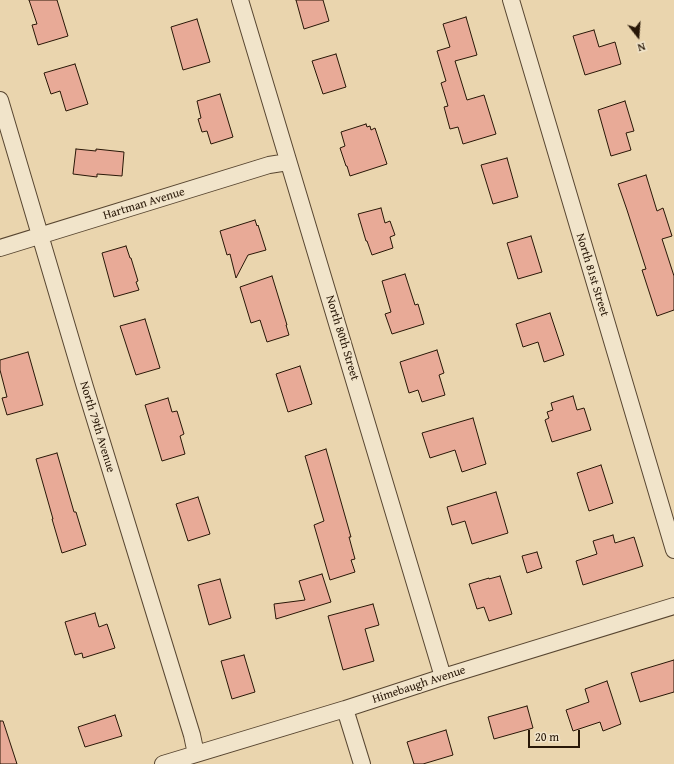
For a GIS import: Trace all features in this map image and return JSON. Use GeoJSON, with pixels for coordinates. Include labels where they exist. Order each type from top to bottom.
{"type":"FeatureCollection","features":[{"type":"Feature","properties":{"kind":"street","name":"North 80th Street"},"geometry":{"type":"LineString","coordinates":[[240,0],[443,677]]}},
{"type":"Feature","properties":{"kind":"street","name":"North 81st Street"},"geometry":{"type":"LineString","coordinates":[[511,0],[674,550]]}},
{"type":"Feature","properties":{"kind":"street","name":"North 79th Avenue"},"geometry":{"type":"LineString","coordinates":[[0,100],[85,387],[192,735],[196,754]]}},
{"type":"Feature","properties":{"kind":"street","name":"Hartman Avenue"},"geometry":{"type":"LineString","coordinates":[[0,248],[269,165],[288,162]]}},
{"type":"Feature","properties":{"kind":"street","name":"Himebaugh Avenue"},"geometry":{"type":"LineString","coordinates":[[163,764],[345,709],[443,677],[674,606]]}},
{"type":"Feature","properties":{"kind":"street"},"geometry":{"type":"LineString","coordinates":[[345,709],[362,764]]}},
{"type":"Feature","properties":{"kind":"building"},"geometry":{"type":"Polygon","coordinates":[[[29,0],[57,0],[68,36],[38,45],[32,25],[37,24],[29,0]]]}},
{"type":"Feature","properties":{"kind":"building"},"geometry":{"type":"Polygon","coordinates":[[[296,0],[323,0],[329,21],[304,29],[296,0]]]}},
{"type":"Feature","properties":{"kind":"building"},"geometry":{"type":"Polygon","coordinates":[[[466,17],[477,55],[455,61],[467,100],[484,95],[496,134],[463,144],[458,127],[450,129],[444,107],[448,106],[441,83],[446,81],[437,51],[450,47],[443,24],[466,17]]]}},
{"type":"Feature","properties":{"kind":"building"},"geometry":{"type":"Polygon","coordinates":[[[197,19],[210,62],[183,70],[171,27],[197,19]]]}},
{"type":"Feature","properties":{"kind":"building"},"geometry":{"type":"Polygon","coordinates":[[[594,30],[599,47],[615,42],[621,64],[585,75],[573,36],[594,30]]]}},
{"type":"Feature","properties":{"kind":"building"},"geometry":{"type":"Polygon","coordinates":[[[336,54],[346,87],[323,94],[312,61],[336,54]]]}},
{"type":"Feature","properties":{"kind":"building"},"geometry":{"type":"Polygon","coordinates":[[[75,64],[88,104],[66,111],[60,91],[51,94],[44,73],[75,64]]]}},
{"type":"Feature","properties":{"kind":"building"},"geometry":{"type":"Polygon","coordinates":[[[220,94],[233,137],[211,144],[207,131],[202,132],[198,119],[201,118],[197,101],[220,94]]]}},
{"type":"Feature","properties":{"kind":"building"},"geometry":{"type":"Polygon","coordinates":[[[625,101],[634,131],[626,133],[631,150],[611,156],[598,110],[625,101]]]}},
{"type":"Feature","properties":{"kind":"building"},"geometry":{"type":"Polygon","coordinates":[[[366,124],[367,127],[370,126],[371,130],[375,128],[387,164],[350,176],[340,148],[345,146],[341,132],[366,124]]]}},
{"type":"Feature","properties":{"kind":"building"},"geometry":{"type":"Polygon","coordinates":[[[76,149],[96,151],[96,149],[124,152],[122,176],[97,174],[97,177],[73,174],[76,149]]]}},
{"type":"Feature","properties":{"kind":"building"},"geometry":{"type":"Polygon","coordinates":[[[507,158],[518,197],[493,204],[481,165],[507,158]]]}},
{"type":"Feature","properties":{"kind":"building"},"geometry":{"type":"Polygon","coordinates":[[[646,175],[657,211],[663,208],[672,236],[662,239],[674,276],[674,310],[657,316],[642,270],[646,269],[618,184],[646,175]]]}},
{"type":"Feature","properties":{"kind":"building"},"geometry":{"type":"Polygon","coordinates":[[[381,208],[385,223],[390,221],[395,235],[390,237],[393,248],[372,255],[358,214],[381,208]]]}},
{"type":"Feature","properties":{"kind":"building"},"geometry":{"type":"Polygon","coordinates":[[[255,220],[266,250],[248,255],[236,278],[230,254],[227,255],[220,231],[255,220]]]}},
{"type":"Feature","properties":{"kind":"building"},"geometry":{"type":"Polygon","coordinates":[[[531,236],[542,272],[518,279],[507,243],[531,236]]]}},
{"type":"Feature","properties":{"kind":"building"},"geometry":{"type":"Polygon","coordinates":[[[126,246],[138,281],[136,282],[139,290],[114,297],[102,253],[126,246]]]}},
{"type":"Feature","properties":{"kind":"building"},"geometry":{"type":"Polygon","coordinates":[[[405,274],[415,305],[418,304],[424,324],[392,334],[385,314],[391,312],[382,281],[405,274]]]}},
{"type":"Feature","properties":{"kind":"building"},"geometry":{"type":"Polygon","coordinates":[[[272,276],[289,335],[267,342],[260,320],[251,323],[240,287],[272,276]]]}},
{"type":"Feature","properties":{"kind":"building"},"geometry":{"type":"Polygon","coordinates":[[[550,313],[564,355],[544,362],[538,342],[523,347],[516,324],[550,313]]]}},
{"type":"Feature","properties":{"kind":"building"},"geometry":{"type":"Polygon","coordinates":[[[145,319],[160,368],[136,375],[120,326],[145,319]]]}},
{"type":"Feature","properties":{"kind":"building"},"geometry":{"type":"Polygon","coordinates":[[[437,350],[444,373],[439,375],[445,395],[422,402],[418,390],[409,393],[400,362],[437,350]]]}},
{"type":"Feature","properties":{"kind":"building"},"geometry":{"type":"Polygon","coordinates":[[[28,352],[43,405],[7,415],[2,398],[7,397],[0,370],[0,360],[28,352]]]}},
{"type":"Feature","properties":{"kind":"building"},"geometry":{"type":"Polygon","coordinates":[[[300,366],[312,404],[288,412],[276,374],[300,366]]]}},
{"type":"Feature","properties":{"kind":"building"},"geometry":{"type":"Polygon","coordinates":[[[573,396],[577,410],[584,408],[591,430],[552,442],[545,420],[549,418],[547,412],[553,410],[551,403],[573,396]]]}},
{"type":"Feature","properties":{"kind":"building"},"geometry":{"type":"Polygon","coordinates":[[[168,398],[172,412],[177,411],[184,434],[180,436],[185,454],[162,461],[145,405],[168,398]]]}},
{"type":"Feature","properties":{"kind":"building"},"geometry":{"type":"Polygon","coordinates":[[[473,418],[486,464],[462,472],[455,450],[430,458],[422,433],[473,418]]]}},
{"type":"Feature","properties":{"kind":"building"},"geometry":{"type":"Polygon","coordinates":[[[326,449],[351,537],[349,537],[355,559],[351,560],[355,572],[330,580],[314,525],[324,521],[305,456],[326,449]]]}},
{"type":"Feature","properties":{"kind":"building"},"geometry":{"type":"Polygon","coordinates":[[[57,453],[74,512],[76,512],[86,545],[62,553],[36,459],[57,453]]]}},
{"type":"Feature","properties":{"kind":"building"},"geometry":{"type":"Polygon","coordinates":[[[601,465],[613,503],[589,511],[577,473],[601,465]]]}},
{"type":"Feature","properties":{"kind":"building"},"geometry":{"type":"Polygon","coordinates":[[[496,492],[508,533],[472,544],[465,521],[452,525],[447,507],[496,492]]]}},
{"type":"Feature","properties":{"kind":"building"},"geometry":{"type":"Polygon","coordinates":[[[198,497],[210,534],[188,541],[176,504],[198,497]]]}},
{"type":"Feature","properties":{"kind":"building"},"geometry":{"type":"Polygon","coordinates":[[[613,535],[615,543],[634,537],[643,566],[583,585],[576,561],[597,554],[593,541],[613,535]]]}},
{"type":"Feature","properties":{"kind":"building"},"geometry":{"type":"Polygon","coordinates":[[[537,552],[542,568],[527,573],[522,556],[537,552]]]}},
{"type":"Feature","properties":{"kind":"building"},"geometry":{"type":"Polygon","coordinates":[[[322,574],[331,602],[276,619],[274,604],[305,600],[299,581],[322,574]]]}},
{"type":"Feature","properties":{"kind":"building"},"geometry":{"type":"Polygon","coordinates":[[[500,576],[512,614],[489,621],[484,607],[477,609],[469,584],[500,576]]]}},
{"type":"Feature","properties":{"kind":"building"},"geometry":{"type":"Polygon","coordinates":[[[220,579],[231,618],[209,625],[198,585],[220,579]]]}},
{"type":"Feature","properties":{"kind":"building"},"geometry":{"type":"Polygon","coordinates":[[[373,604],[379,625],[365,629],[374,661],[343,670],[328,616],[373,604]]]}},
{"type":"Feature","properties":{"kind":"building"},"geometry":{"type":"Polygon","coordinates":[[[95,613],[99,627],[107,624],[115,648],[83,658],[82,653],[75,655],[65,622],[95,613]]]}},
{"type":"Feature","properties":{"kind":"building"},"geometry":{"type":"Polygon","coordinates":[[[244,655],[255,692],[232,699],[221,661],[244,655]]]}},
{"type":"Feature","properties":{"kind":"building"},"geometry":{"type":"Polygon","coordinates":[[[674,660],[674,692],[640,702],[631,673],[674,660]]]}},
{"type":"Feature","properties":{"kind":"building"},"geometry":{"type":"Polygon","coordinates":[[[607,681],[621,724],[603,731],[600,722],[573,731],[566,710],[589,702],[585,689],[607,681]]]}},
{"type":"Feature","properties":{"kind":"building"},"geometry":{"type":"Polygon","coordinates":[[[527,706],[533,728],[494,739],[488,717],[527,706]]]}},
{"type":"Feature","properties":{"kind":"building"},"geometry":{"type":"Polygon","coordinates":[[[115,715],[122,736],[85,747],[78,727],[115,715]]]}},
{"type":"Feature","properties":{"kind":"building"},"geometry":{"type":"Polygon","coordinates":[[[0,721],[3,721],[17,764],[0,764],[0,721]]]}},
{"type":"Feature","properties":{"kind":"building"},"geometry":{"type":"Polygon","coordinates":[[[446,730],[453,755],[423,764],[414,764],[407,742],[446,730]]]}}]}
